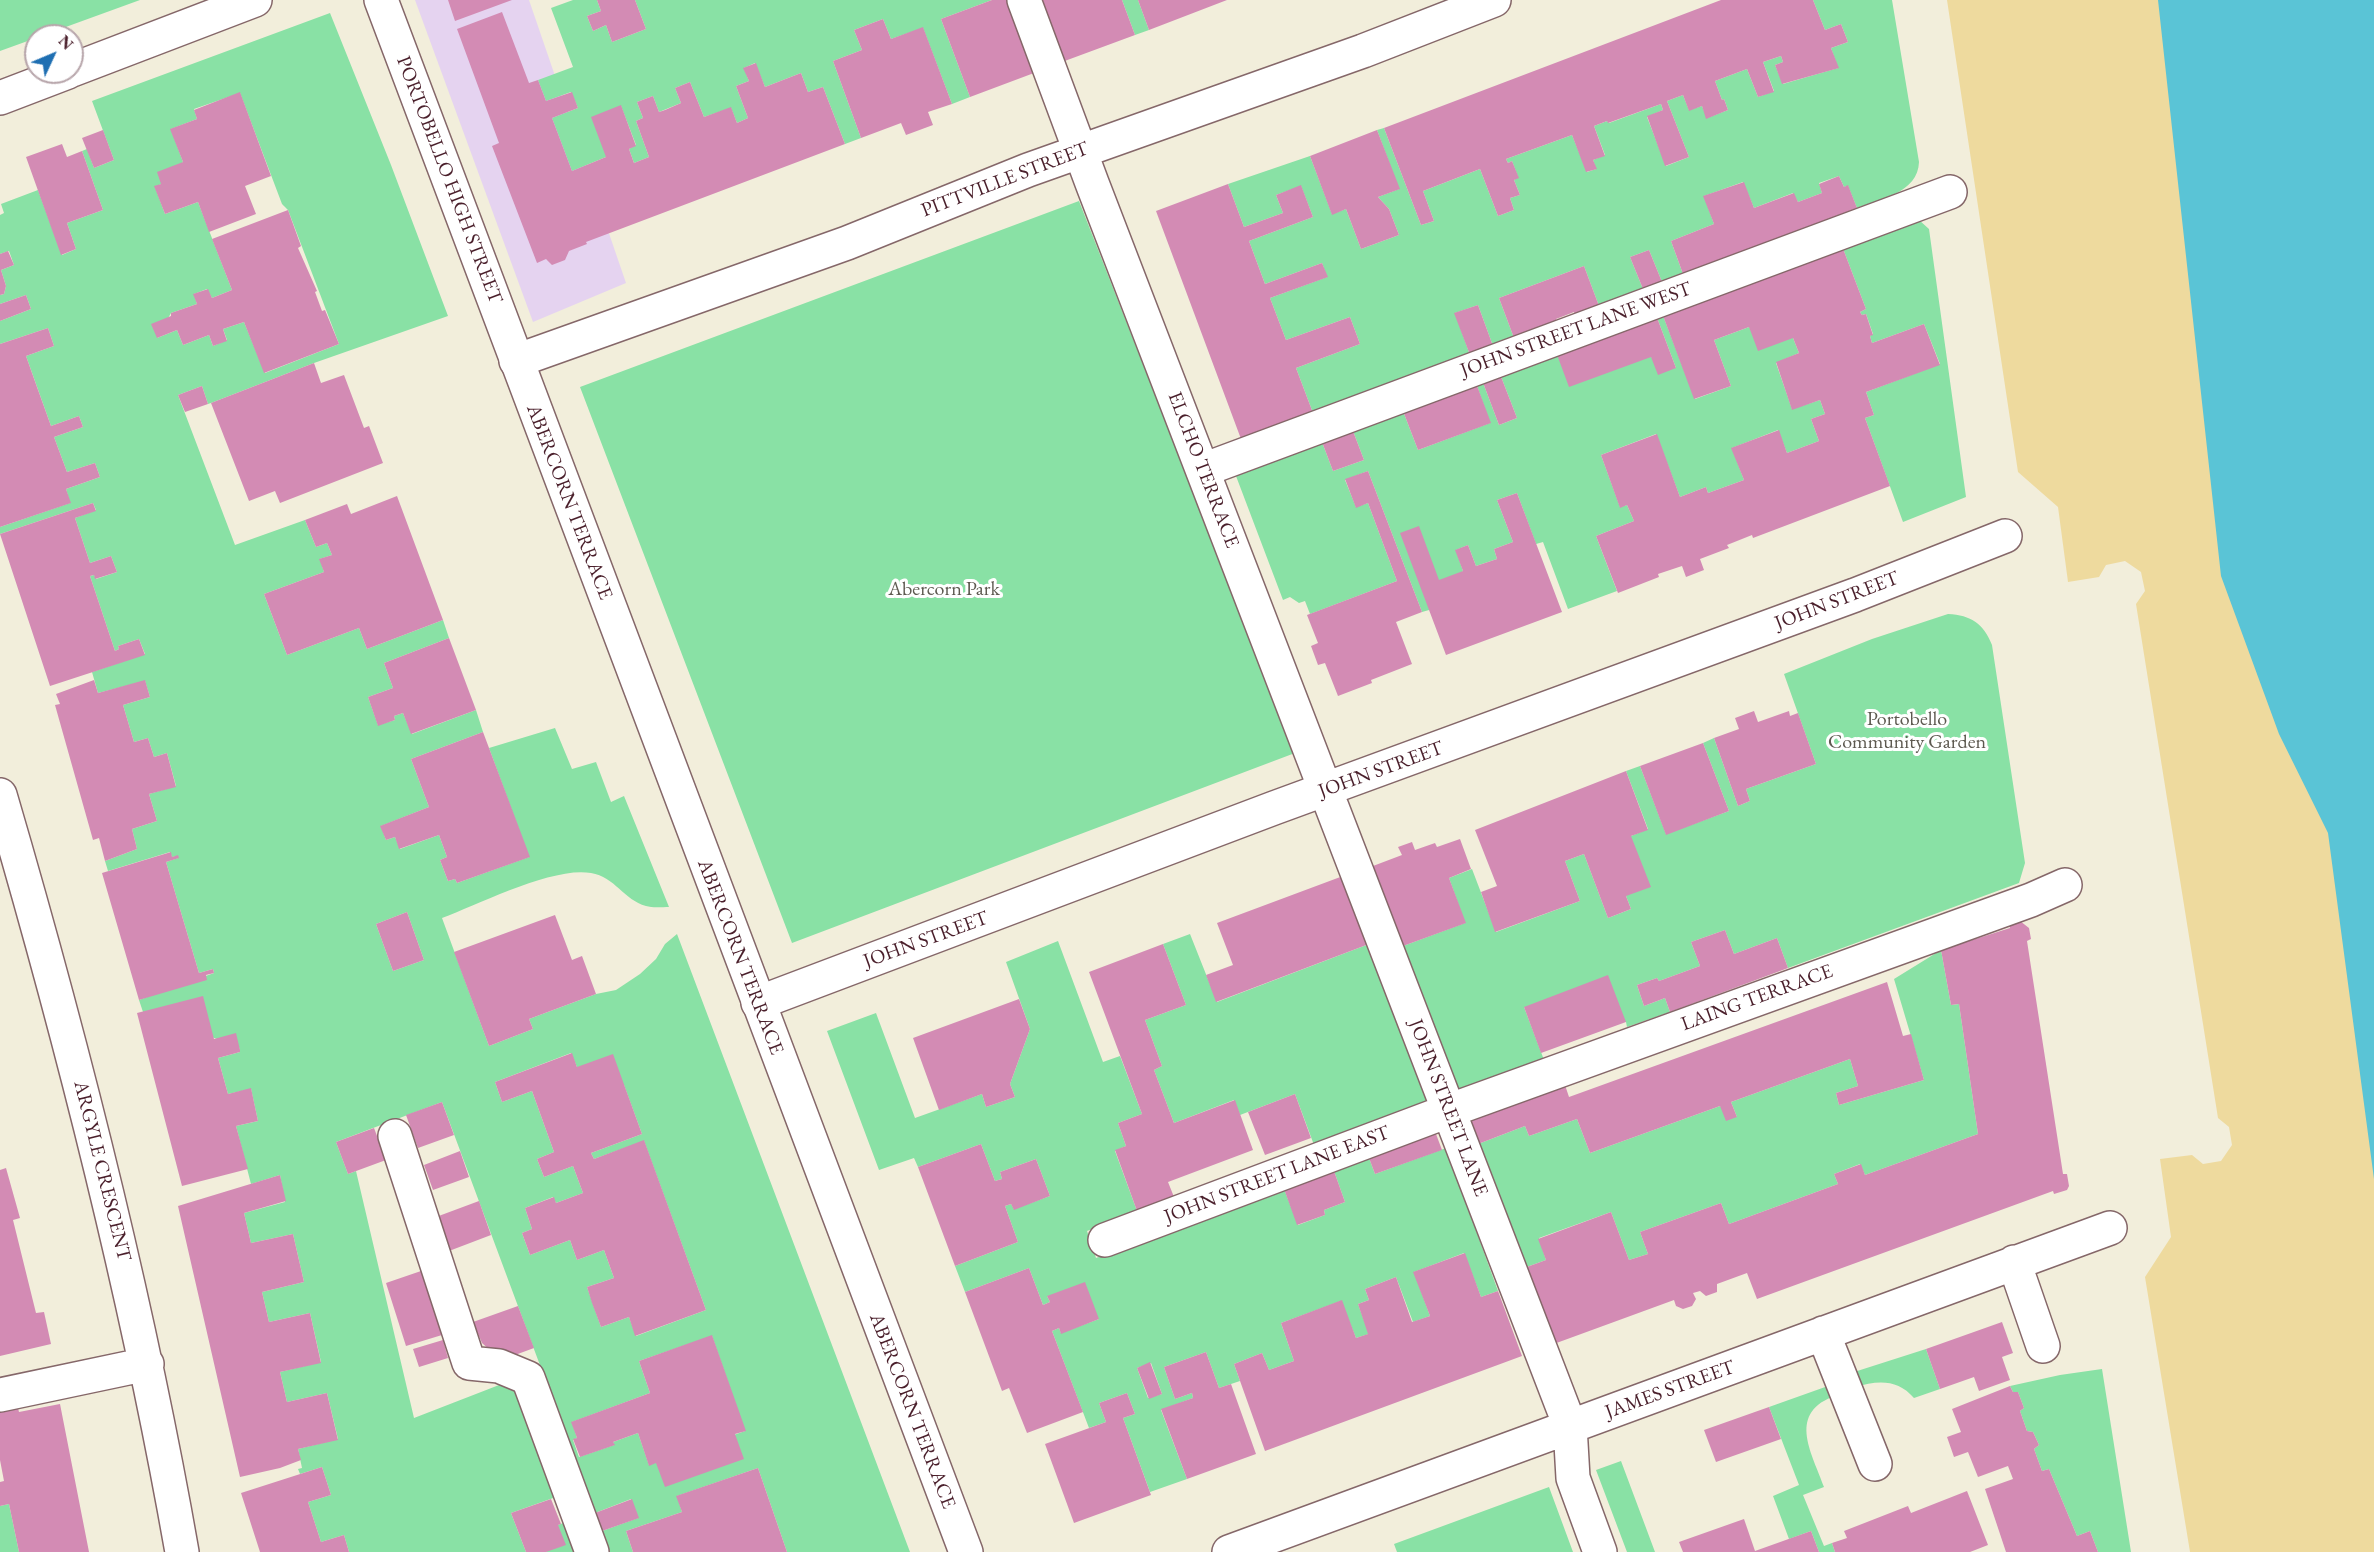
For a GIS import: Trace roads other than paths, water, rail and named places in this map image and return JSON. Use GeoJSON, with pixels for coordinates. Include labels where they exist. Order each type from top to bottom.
{"type":"FeatureCollection","features":[{"type":"Feature","properties":{"kind":"street"},"geometry":{"type":"LineString","coordinates":[[84,65],[255,0]]}},
{"type":"Feature","properties":{"kind":"street","name":"PORTOBELLO HIGH STREET"},"geometry":{"type":"LineString","coordinates":[[381,0],[516,361]]}},
{"type":"Feature","properties":{"kind":"street","name":"ELCHO TERRACE"},"geometry":{"type":"LineString","coordinates":[[1024,0],[1327,790]]}},
{"type":"Feature","properties":{"kind":"street","name":"PITTVILLE STREET"},"geometry":{"type":"LineString","coordinates":[[516,361],[847,243],[1081,150],[1363,51],[1494,0]]}},
{"type":"Feature","properties":{"kind":"street"},"geometry":{"type":"LineString","coordinates":[[0,98],[37,84]]}},
{"type":"Feature","properties":{"kind":"street","name":"JOHN STREET LANE WEST"},"geometry":{"type":"LineString","coordinates":[[1203,470],[1937,196]]}},
{"type":"Feature","properties":{"kind":"street","name":"ABERCORN TERRACE"},"geometry":{"type":"LineString","coordinates":[[516,361],[966,1552]]}},
{"type":"Feature","properties":{"kind":"street","name":"JOHN STREET"},"geometry":{"type":"LineString","coordinates":[[758,1003],[1855,595],[1991,541]]}},
{"type":"Feature","properties":{"kind":"street","name":"JOHN STREET LANE"},"geometry":{"type":"LineString","coordinates":[[1327,790],[1570,1426],[1573,1478],[1600,1552]]}},
{"type":"Feature","properties":{"kind":"street","name":"ARGYLE CRESCENT"},"geometry":{"type":"LineString","coordinates":[[0,795],[79,1076],[145,1355],[182,1552]]}},
{"type":"Feature","properties":{"kind":"street","name":"LAING TERRACE"},"geometry":{"type":"LineString","coordinates":[[1448,1111],[2031,900],[2065,885]]}},
{"type":"Feature","properties":{"kind":"street","name":"JOHN STREET LANE EAST"},"geometry":{"type":"LineString","coordinates":[[1105,1240],[1448,1111]]}},
{"type":"Feature","properties":{"kind":"street"},"geometry":{"type":"LineString","coordinates":[[395,1136],[468,1363],[499,1366],[528,1378],[592,1552]]}},
{"type":"Feature","properties":{"kind":"street","name":"JAMES STREET"},"geometry":{"type":"LineString","coordinates":[[1229,1552],[2096,1233]]}},
{"type":"Feature","properties":{"kind":"street"},"geometry":{"type":"LineString","coordinates":[[2014,1262],[2043,1346]]}},
{"type":"Feature","properties":{"kind":"street"},"geometry":{"type":"LineString","coordinates":[[1823,1333],[1875,1464]]}},
{"type":"Feature","properties":{"kind":"street"},"geometry":{"type":"LineString","coordinates":[[0,1376],[145,1355]]}},
{"type":"Feature","properties":{"kind":"street"},"geometry":{"type":"LineString","coordinates":[[0,1395],[145,1355]]}},
{"type":"Feature","properties":{"kind":"water"},"geometry":{"type":"Polygon","coordinates":[[[2158,0],[2374,0],[2374,1179],[2328,833],[2279,734],[2221,576],[2158,0]]]}},
{"type":"Feature","properties":{"kind":"park label","name":"Abercorn Park"},"geometry":{"type":"Point","coordinates":[944,590]}},
{"type":"Feature","properties":{"kind":"park label","name":"Portobello Community Garden"},"geometry":{"type":"Point","coordinates":[1907,732]}}]}
